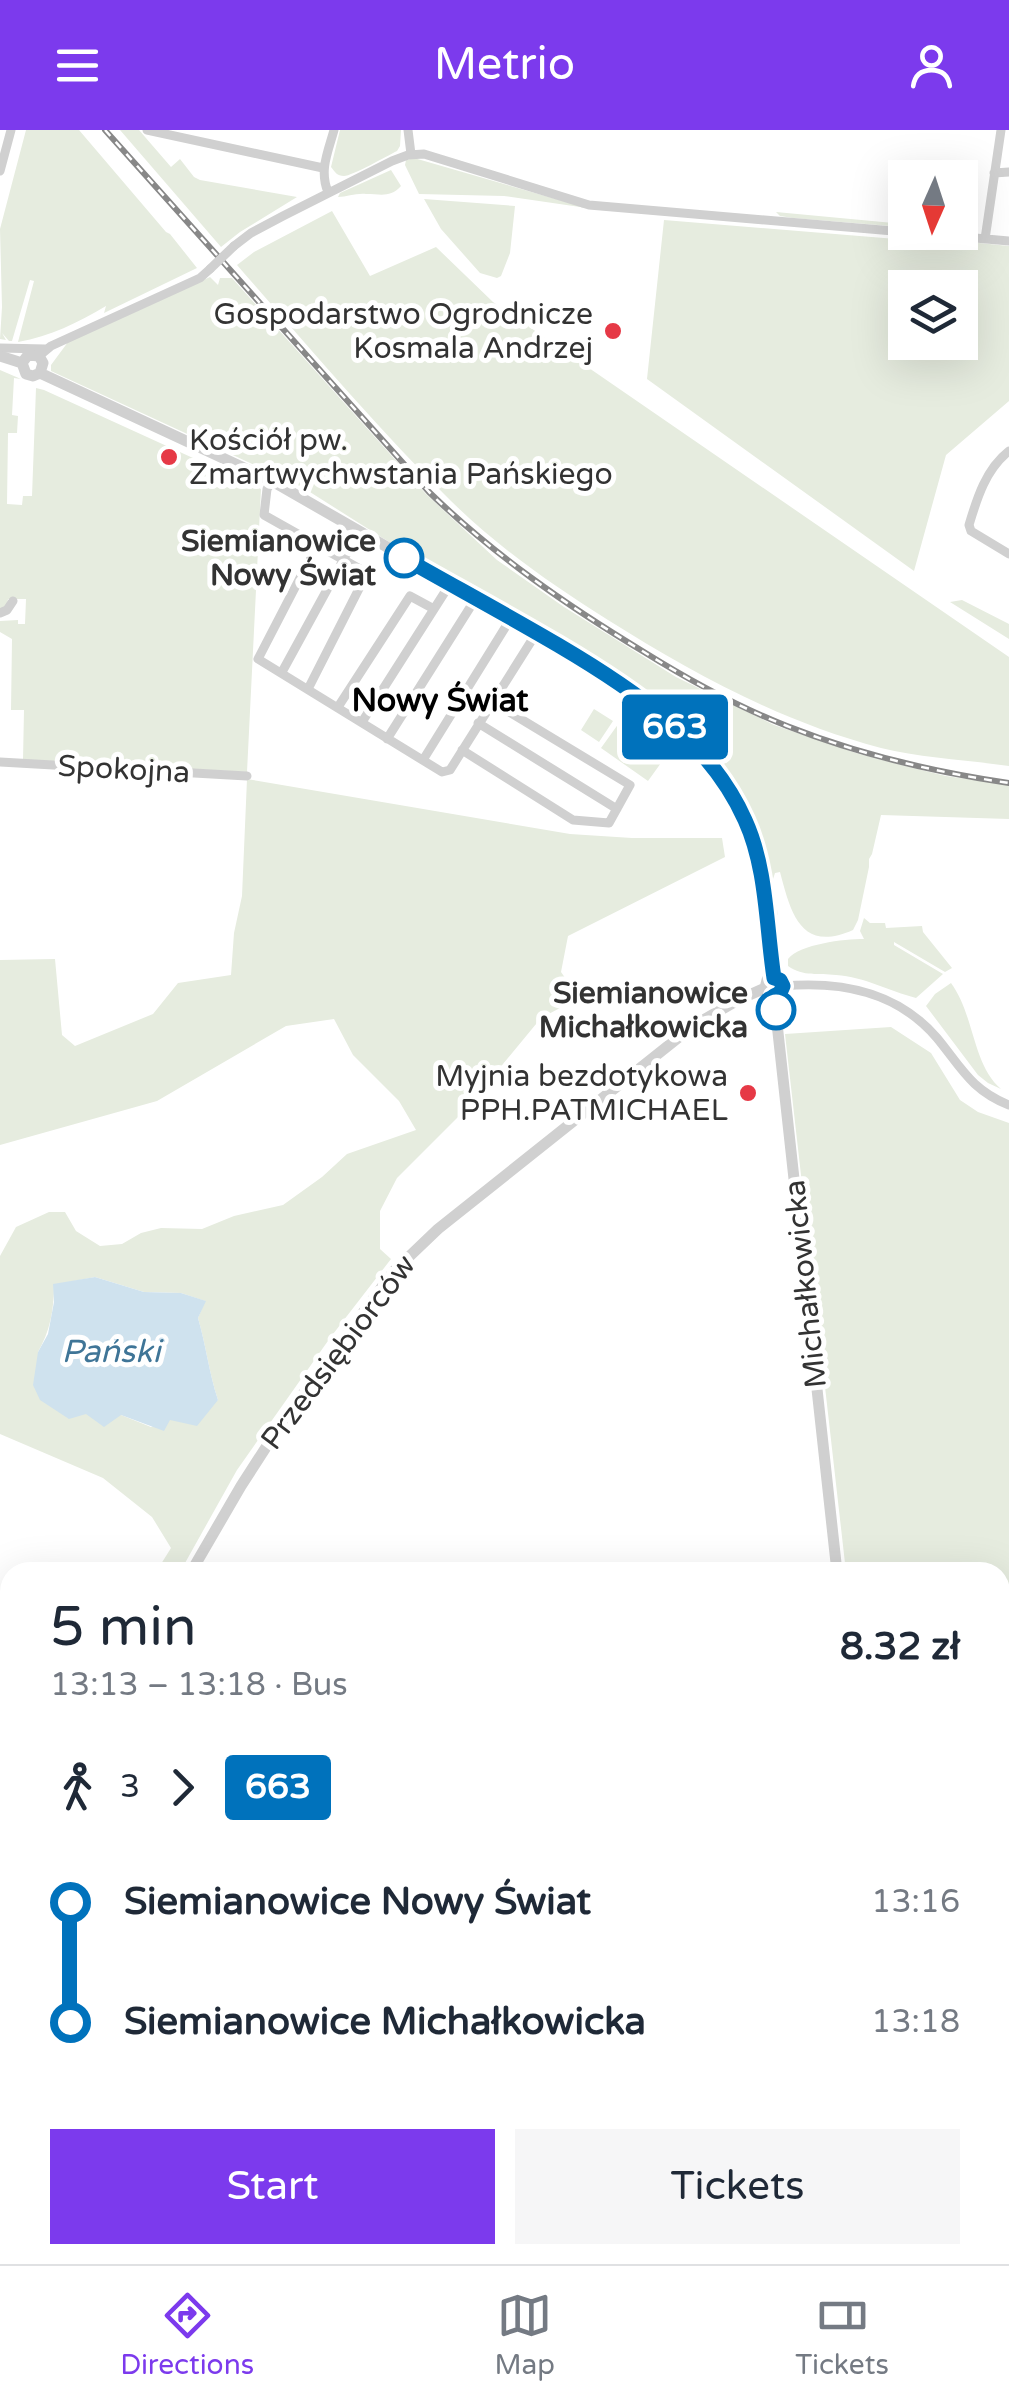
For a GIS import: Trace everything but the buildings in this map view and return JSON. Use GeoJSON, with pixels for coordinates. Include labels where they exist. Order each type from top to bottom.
{"type":"FeatureCollection","features":[{"type":"Feature","properties":{"kind":"street"},"geometry":{"type":"LineString","coordinates":[[0,171],[10,130]]}},
{"type":"Feature","properties":{"kind":"street"},"geometry":{"type":"LineString","coordinates":[[147,130],[323,168]]}},
{"type":"Feature","properties":{"kind":"street"},"geometry":{"type":"LineString","coordinates":[[328,192],[323,168],[334,130]]}},
{"type":"Feature","properties":{"kind":"street"},"geometry":{"type":"LineString","coordinates":[[408,130],[410,155]]}},
{"type":"Feature","properties":{"kind":"street"},"geometry":{"type":"LineString","coordinates":[[984,239],[1000,130]]}},
{"type":"Feature","properties":{"kind":"street"},"geometry":{"type":"LineString","coordinates":[[42,353],[44,366],[40,373],[26,374],[22,363],[28,355],[42,353],[200,278],[251,233],[410,155],[424,154],[589,205],[888,230]]}},
{"type":"Feature","properties":{"kind":"street"},"geometry":{"type":"LineString","coordinates":[[994,174],[1009,172]]}},
{"type":"Feature","properties":{"kind":"street"},"geometry":{"type":"LineString","coordinates":[[978,238],[1009,242]]}},
{"type":"Feature","properties":{"kind":"street"},"geometry":{"type":"LineString","coordinates":[[0,348],[42,353]]}},
{"type":"Feature","properties":{"kind":"street"},"geometry":{"type":"LineString","coordinates":[[0,356],[22,363]]}},
{"type":"Feature","properties":{"kind":"street","name":"Michałkowicka"},"geometry":{"type":"LineString","coordinates":[[40,373],[272,481],[537,632],[648,703],[724,782],[746,820],[755,848],[774,987],[836,1562]]}},
{"type":"Feature","properties":{"kind":"street"},"geometry":{"type":"LineString","coordinates":[[1009,450],[999,458],[980,490],[968,526],[1009,554]]}},
{"type":"Feature","properties":{"kind":"street"},"geometry":{"type":"LineString","coordinates":[[272,481],[264,514],[367,574],[308,688]]}},
{"type":"Feature","properties":{"kind":"street"},"geometry":{"type":"LineString","coordinates":[[282,672],[358,532]]}},
{"type":"Feature","properties":{"kind":"street"},"geometry":{"type":"LineString","coordinates":[[318,546],[258,659],[442,772],[447,772],[462,750],[537,632]]}},
{"type":"Feature","properties":{"kind":"street"},"geometry":{"type":"LineString","coordinates":[[362,722],[450,584]]}},
{"type":"Feature","properties":{"kind":"street"},"geometry":{"type":"LineString","coordinates":[[338,707],[410,596],[434,609]]}},
{"type":"Feature","properties":{"kind":"street"},"geometry":{"type":"LineString","coordinates":[[387,739],[476,598]]}},
{"type":"Feature","properties":{"kind":"street"},"geometry":{"type":"LineString","coordinates":[[0,613],[13,602]]}},
{"type":"Feature","properties":{"kind":"street"},"geometry":{"type":"LineString","coordinates":[[423,760],[511,618]]}},
{"type":"Feature","properties":{"kind":"street"},"geometry":{"type":"LineString","coordinates":[[462,750],[573,820],[609,824],[630,785],[491,701]]}},
{"type":"Feature","properties":{"kind":"street"},"geometry":{"type":"LineString","coordinates":[[478,723],[617,809]]}},
{"type":"Feature","properties":{"kind":"street","name":"Spokojna"},"geometry":{"type":"LineString","coordinates":[[0,762],[247,776]]}},
{"type":"Feature","properties":{"kind":"street"},"geometry":{"type":"LineString","coordinates":[[774,987],[841,986],[889,1000],[925,1025],[974,1085],[1009,1105]]}},
{"type":"Feature","properties":{"kind":"street","name":"Przedsiębiorców"},"geometry":{"type":"LineString","coordinates":[[197,1562],[281,1424],[409,1255],[694,1026],[738,1000],[774,987]]}},
{"type":"Feature","properties":{"kind":"shaded area"},"geometry":{"type":"Polygon","coordinates":[[[26,130],[79,130],[197,268],[104,313],[106,306],[64,328],[18,342],[34,281],[30,280],[12,341],[2,333],[6,340],[0,339],[0,229],[26,130]]]}},
{"type":"Feature","properties":{"kind":"shaded area"},"geometry":{"type":"Polygon","coordinates":[[[120,130],[139,130],[171,167],[180,159],[200,180],[297,197],[221,247],[120,130]]]}},
{"type":"Feature","properties":{"kind":"shaded area"},"geometry":{"type":"Polygon","coordinates":[[[340,130],[401,130],[400,146],[362,169],[340,175],[331,167],[340,130]]]}},
{"type":"Feature","properties":{"kind":"shaded area"},"geometry":{"type":"Polygon","coordinates":[[[414,158],[587,208],[504,196],[419,194],[405,165],[406,160],[414,158]]]}},
{"type":"Feature","properties":{"kind":"shaded area"},"geometry":{"type":"Polygon","coordinates":[[[391,170],[401,186],[393,192],[338,197],[340,193],[391,170]]]}},
{"type":"Feature","properties":{"kind":"shaded area"},"geometry":{"type":"Polygon","coordinates":[[[424,199],[515,206],[510,253],[501,276],[480,273],[441,229],[424,199]]]}},
{"type":"Feature","properties":{"kind":"shaded area"},"geometry":{"type":"Polygon","coordinates":[[[332,211],[370,276],[436,247],[493,302],[1009,657],[1009,766],[881,748],[774,710],[640,640],[546,579],[488,534],[396,444],[237,265],[332,211]]]}},
{"type":"Feature","properties":{"kind":"shaded area"},"geometry":{"type":"Polygon","coordinates":[[[776,212],[888,222],[888,226],[793,218],[776,212]]]}},
{"type":"Feature","properties":{"kind":"shaded area"},"geometry":{"type":"Polygon","coordinates":[[[664,220],[888,238],[888,250],[978,250],[978,243],[1009,246],[1009,401],[946,455],[914,571],[647,379],[664,220]]]}},
{"type":"Feature","properties":{"kind":"shaded area"},"geometry":{"type":"Polygon","coordinates":[[[210,277],[218,285],[220,278],[232,278],[426,494],[497,560],[564,607],[676,677],[774,725],[897,764],[1009,785],[1009,819],[881,815],[853,930],[821,937],[810,933],[794,915],[780,872],[775,873],[772,882],[778,915],[775,917],[762,850],[733,787],[697,740],[636,688],[575,646],[381,537],[302,487],[51,371],[51,365],[68,342],[210,277]]]}},
{"type":"Feature","properties":{"kind":"shaded area"},"geometry":{"type":"Polygon","coordinates":[[[0,370],[21,379],[14,378],[12,415],[18,416],[17,433],[8,433],[7,504],[22,505],[23,496],[32,496],[36,388],[261,489],[247,772],[23,760],[24,710],[11,710],[12,639],[0,632],[0,621],[18,620],[18,624],[25,624],[26,599],[8,599],[0,612],[0,370]]]}},
{"type":"Feature","properties":{"kind":"shaded area"},"geometry":{"type":"Polygon","coordinates":[[[962,600],[1009,624],[1009,639],[950,602],[962,600]]]}},
{"type":"Feature","properties":{"kind":"shaded area"},"geometry":{"type":"Polygon","coordinates":[[[594,709],[613,721],[599,742],[581,730],[594,709]]]}},
{"type":"Feature","properties":{"kind":"shaded area"},"geometry":{"type":"Polygon","coordinates":[[[619,723],[666,756],[648,781],[601,748],[619,723]]]}},
{"type":"Feature","properties":{"kind":"shaded area"},"geometry":{"type":"Polygon","coordinates":[[[247,779],[570,834],[722,838],[725,857],[568,936],[561,972],[579,998],[541,1018],[466,1109],[397,1178],[380,1211],[380,1249],[391,1259],[237,1470],[186,1562],[162,1562],[171,1548],[152,1517],[103,1478],[0,1434],[0,1256],[16,1227],[49,1212],[65,1212],[76,1231],[100,1246],[122,1244],[161,1228],[202,1229],[234,1216],[283,1205],[347,1154],[416,1130],[399,1101],[353,1055],[334,1019],[286,1026],[157,1101],[0,1145],[0,960],[55,959],[62,1035],[75,1046],[153,1014],[178,983],[231,975],[242,896],[247,779]],[[95,1277],[54,1285],[50,1320],[38,1352],[86,1414],[121,1415],[151,1427],[218,1400],[198,1318],[205,1301],[181,1293],[144,1292],[95,1277]]]}},
{"type":"Feature","properties":{"kind":"shaded area"},"geometry":{"type":"Polygon","coordinates":[[[864,918],[870,923],[885,923],[886,928],[922,926],[952,968],[945,972],[894,942],[943,974],[916,998],[857,978],[805,973],[788,966],[788,959],[794,954],[812,946],[864,939],[860,931],[864,918]]]}},
{"type":"Feature","properties":{"kind":"shaded area"},"geometry":{"type":"Polygon","coordinates":[[[951,983],[965,1010],[984,1067],[1001,1089],[978,1075],[926,1006],[951,983]]]}},
{"type":"Feature","properties":{"kind":"shaded area"},"geometry":{"type":"Polygon","coordinates":[[[891,1027],[931,1053],[960,1100],[978,1112],[1009,1123],[1009,1562],[845,1562],[785,1034],[891,1027]]]}},
{"type":"Feature","properties":{"kind":"water","name":"Pański"},"geometry":{"type":"Polygon","coordinates":[[[95,1277],[144,1292],[181,1293],[206,1301],[198,1318],[218,1400],[197,1426],[170,1420],[164,1431],[121,1415],[104,1427],[86,1414],[69,1419],[40,1400],[33,1385],[38,1352],[48,1334],[53,1284],[95,1277]]]}},
{"type":"Feature","properties":{"kind":"railway"},"geometry":{"type":"LineString","coordinates":[[105,130],[429,492],[532,578],[661,662],[768,718],[868,753],[924,768],[1009,783]]}},
{"type":"Feature","properties":{"kind":"bus line","name":"663"},"geometry":{"type":"LineString","coordinates":[[404,558],[618,681],[667,720],[708,762],[746,820],[755,848],[774,978],[783,986],[774,996],[776,1010]]}},
{"type":"Feature","properties":{"kind":"place","name":"Gospodarstwo Ogrodnicze Kosmala Andrzej"},"geometry":{"type":"Point","coordinates":[613,331]}},
{"type":"Feature","properties":{"kind":"place","name":"Kościół pw. Zmartwychwstania Pańskiego"},"geometry":{"type":"Point","coordinates":[169,457]}},
{"type":"Feature","properties":{"kind":"place","name":"Siemianowice Nowy Świat"},"geometry":{"type":"Point","coordinates":[404,558]}},
{"type":"Feature","properties":{"kind":"place","name":"Siemianowice Michałkowicka"},"geometry":{"type":"Point","coordinates":[776,1010]}},
{"type":"Feature","properties":{"kind":"place","name":"Myjnia bezdotykowa PPH.PATMICHAEL"},"geometry":{"type":"Point","coordinates":[748,1093]}},
{"type":"Feature","properties":{"kind":"district","name":"Nowy Świat"},"geometry":{"type":"Point","coordinates":[440,700]}}]}
